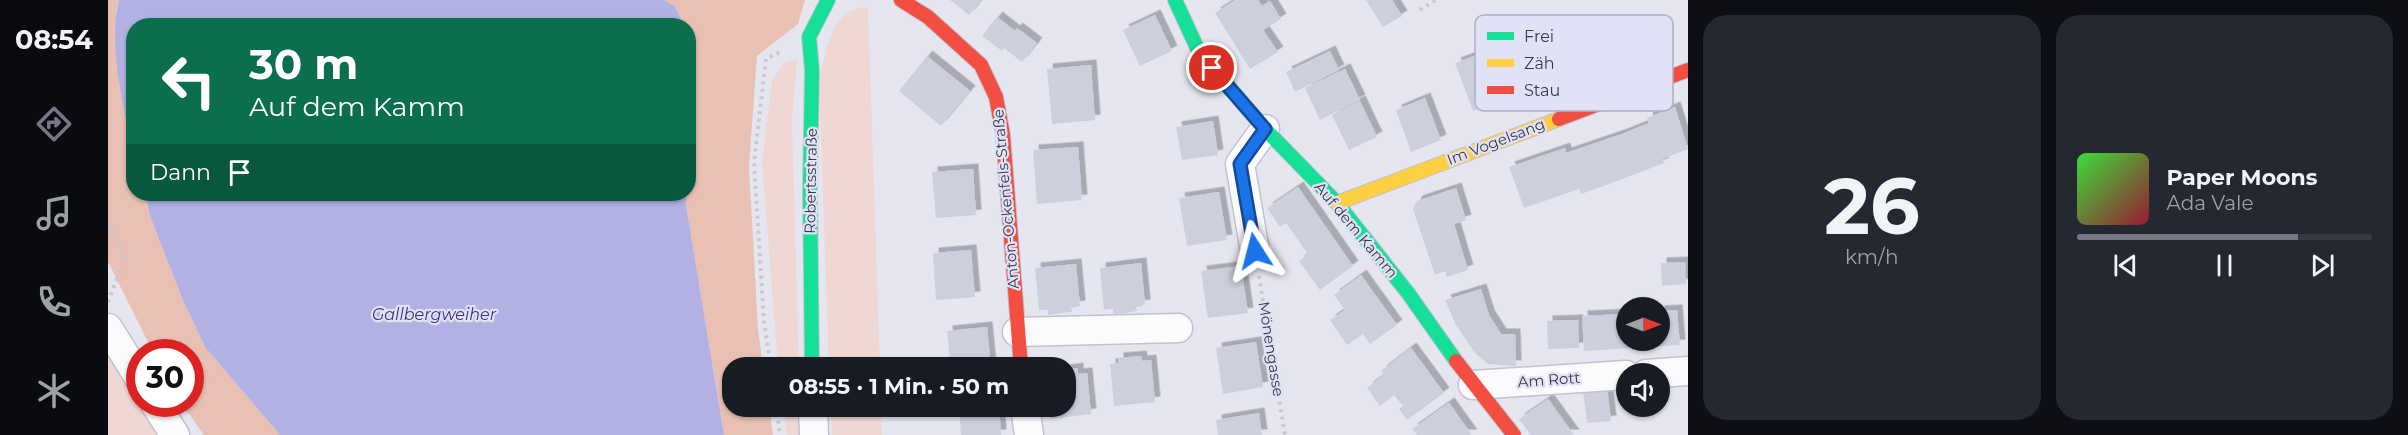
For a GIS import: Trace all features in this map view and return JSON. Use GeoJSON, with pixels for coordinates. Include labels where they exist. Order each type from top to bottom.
{"type":"FeatureCollection","features":[{"type":"Feature","properties":{"kind":"street"},"geometry":{"type":"LineString","coordinates":[[809,37],[828,0]]}},
{"type":"Feature","properties":{"kind":"street","name":"Anton-Ockenfels-Straße"},"geometry":{"type":"LineString","coordinates":[[901,0],[928,17],[981,65],[996,97],[1003,135],[1020,357]]}},
{"type":"Feature","properties":{"kind":"street","name":"Auf dem Kamm"},"geometry":{"type":"LineString","coordinates":[[1175,0],[1199,52],[1265,129],[1337,203],[1408,293],[1473,385],[1514,435]]}},
{"type":"Feature","properties":{"kind":"street","name":"Robertsstraße"},"geometry":{"type":"LineString","coordinates":[[809,37],[812,70],[810,191],[812,357]]}},
{"type":"Feature","properties":{"kind":"street","name":"Im Vogelsang"},"geometry":{"type":"LineString","coordinates":[[1673,76],[1688,70]]}},
{"type":"Feature","properties":{"kind":"street","name":"Im Vogelsang"},"geometry":{"type":"LineString","coordinates":[[1337,203],[1580,111]]}},
{"type":"Feature","properties":{"kind":"street"},"geometry":{"type":"LineString","coordinates":[[1255,251],[1240,164],[1265,129]]}},
{"type":"Feature","properties":{"kind":"street"},"geometry":{"type":"LineString","coordinates":[[108,328],[126,357]]}},
{"type":"Feature","properties":{"kind":"street"},"geometry":{"type":"LineString","coordinates":[[1017,332],[1179,328]]}},
{"type":"Feature","properties":{"kind":"street"},"geometry":{"type":"LineString","coordinates":[[1670,372],[1688,371]]}},
{"type":"Feature","properties":{"kind":"street","name":"Am Rott"},"geometry":{"type":"LineString","coordinates":[[1473,385],[1616,376]]}},
{"type":"Feature","properties":{"kind":"street"},"geometry":{"type":"LineString","coordinates":[[163,417],[175,435]]}},
{"type":"Feature","properties":{"kind":"street"},"geometry":{"type":"LineString","coordinates":[[813,417],[814,435]]}},
{"type":"Feature","properties":{"kind":"street"},"geometry":{"type":"LineString","coordinates":[[1027,417],[1029,435]]}},
{"type":"Feature","properties":{"kind":"path"},"geometry":{"type":"LineString","coordinates":[[1420,10],[1436,0]]}},
{"type":"Feature","properties":{"kind":"path"},"geometry":{"type":"LineString","coordinates":[[769,357],[764,322],[754,162],[766,59],[809,37]]}},
{"type":"Feature","properties":{"kind":"path"},"geometry":{"type":"LineString","coordinates":[[108,217],[111,230],[126,254],[108,303]]}},
{"type":"Feature","properties":{"kind":"path","name":"Mönengasse"},"geometry":{"type":"LineString","coordinates":[[1255,251],[1285,435]]}},
{"type":"Feature","properties":{"kind":"path"},"geometry":{"type":"LineString","coordinates":[[778,417],[780,435]]}},
{"type":"Feature","properties":{"kind":"shaded area"},"geometry":{"type":"Polygon","coordinates":[[[108,0],[119,0],[116,10],[126,114],[126,201],[146,201],[182,298],[201,339],[146,339],[108,262],[108,0]]]}},
{"type":"Feature","properties":{"kind":"shaded area"},"geometry":{"type":"Polygon","coordinates":[[[664,0],[805,0],[798,24],[757,56],[749,167],[758,329],[762,357],[722,357],[722,417],[770,417],[773,435],[724,435],[686,205],[686,201],[696,201],[696,18],[681,18],[675,6],[664,0]]]}},
{"type":"Feature","properties":{"kind":"shaded area"},"geometry":{"type":"Polygon","coordinates":[[[868,7],[880,357],[829,357],[819,80],[828,43],[836,25],[849,12],[868,7]]]}},
{"type":"Feature","properties":{"kind":"shaded area"},"geometry":{"type":"Polygon","coordinates":[[[797,59],[792,120],[799,357],[777,357],[762,161],[772,80],[784,63],[797,59]]]}},
{"type":"Feature","properties":{"kind":"shaded area"},"geometry":{"type":"Polygon","coordinates":[[[204,345],[280,435],[204,435],[191,417],[204,417],[204,345]]]}},
{"type":"Feature","properties":{"kind":"shaded area"},"geometry":{"type":"Polygon","coordinates":[[[108,352],[126,382],[126,417],[147,417],[158,435],[108,435],[108,352]]]}},
{"type":"Feature","properties":{"kind":"shaded area"},"geometry":{"type":"Polygon","coordinates":[[[784,417],[800,417],[800,435],[787,435],[784,417]]]}},
{"type":"Feature","properties":{"kind":"shaded area"},"geometry":{"type":"Polygon","coordinates":[[[831,417],[881,417],[882,435],[832,435],[831,417]]]}},
{"type":"Feature","properties":{"kind":"water"},"geometry":{"type":"Polygon","coordinates":[[[119,0],[664,0],[675,6],[681,18],[126,18],[126,118],[116,54],[116,16],[119,0]]]}},
{"type":"Feature","properties":{"kind":"water","name":"Gallbergweiher"},"geometry":{"type":"Polygon","coordinates":[[[147,201],[686,201],[724,435],[280,435],[205,347],[204,339],[201,339],[182,298],[150,216],[147,201]]]}},
{"type":"Feature","properties":{"kind":"building"},"geometry":{"type":"Polygon","coordinates":[[[950,0],[981,0],[969,15],[950,0]]]}},
{"type":"Feature","properties":{"kind":"building"},"geometry":{"type":"Polygon","coordinates":[[[1235,0],[1258,0],[1262,6],[1270,1],[1281,19],[1263,30],[1278,52],[1250,69],[1215,13],[1235,0]]]}},
{"type":"Feature","properties":{"kind":"building"},"geometry":{"type":"Polygon","coordinates":[[[1366,0],[1392,0],[1402,16],[1383,27],[1366,0]]]}},
{"type":"Feature","properties":{"kind":"building"},"geometry":{"type":"Polygon","coordinates":[[[1155,15],[1172,51],[1140,66],[1123,30],[1155,15]]]}},
{"type":"Feature","properties":{"kind":"building"},"geometry":{"type":"Polygon","coordinates":[[[997,17],[1015,31],[1017,28],[1037,43],[1022,62],[1004,48],[1002,51],[982,36],[997,17]]]}},
{"type":"Feature","properties":{"kind":"building"},"geometry":{"type":"Polygon","coordinates":[[[1330,51],[1339,70],[1295,92],[1286,72],[1330,51]]]}},
{"type":"Feature","properties":{"kind":"building"},"geometry":{"type":"Polygon","coordinates":[[[927,56],[970,91],[941,126],[899,91],[927,56]]]}},
{"type":"Feature","properties":{"kind":"building"},"geometry":{"type":"Polygon","coordinates":[[[1475,56],[1475,110],[1473,111],[1455,63],[1475,56]]]}},
{"type":"Feature","properties":{"kind":"building"},"geometry":{"type":"Polygon","coordinates":[[[1091,65],[1095,120],[1052,124],[1047,69],[1091,65]]]}},
{"type":"Feature","properties":{"kind":"building"},"geometry":{"type":"Polygon","coordinates":[[[1345,69],[1360,100],[1320,120],[1305,88],[1345,69]]]}},
{"type":"Feature","properties":{"kind":"building"},"geometry":{"type":"Polygon","coordinates":[[[1425,98],[1441,140],[1411,152],[1396,110],[1425,98]]]}},
{"type":"Feature","properties":{"kind":"building"},"geometry":{"type":"Polygon","coordinates":[[[1360,101],[1377,137],[1349,150],[1332,115],[1360,101]]]}},
{"type":"Feature","properties":{"kind":"building"},"geometry":{"type":"Polygon","coordinates":[[[1675,107],[1688,149],[1662,159],[1664,163],[1609,184],[1581,194],[1579,189],[1524,208],[1509,167],[1565,148],[1566,153],[1622,134],[1649,123],[1647,118],[1665,111],[1673,111],[1675,107]]]}},
{"type":"Feature","properties":{"kind":"building"},"geometry":{"type":"Polygon","coordinates":[[[1213,121],[1218,155],[1182,160],[1176,127],[1213,121]]]}},
{"type":"Feature","properties":{"kind":"building"},"geometry":{"type":"Polygon","coordinates":[[[1078,147],[1082,200],[1037,204],[1033,150],[1078,147]]]}},
{"type":"Feature","properties":{"kind":"building"},"geometry":{"type":"Polygon","coordinates":[[[973,169],[976,215],[936,218],[932,172],[973,169]]]}},
{"type":"Feature","properties":{"kind":"building"},"geometry":{"type":"Polygon","coordinates":[[[1298,187],[1353,266],[1320,290],[1299,261],[1308,254],[1286,223],[1280,227],[1267,208],[1298,187]]]}},
{"type":"Feature","properties":{"kind":"building"},"geometry":{"type":"Polygon","coordinates":[[[1456,188],[1466,220],[1454,224],[1468,270],[1447,277],[1445,271],[1435,275],[1413,209],[1417,201],[1456,188]]]}},
{"type":"Feature","properties":{"kind":"building"},"geometry":{"type":"Polygon","coordinates":[[[1219,192],[1227,240],[1187,246],[1179,198],[1219,192]]]}},
{"type":"Feature","properties":{"kind":"building"},"geometry":{"type":"Polygon","coordinates":[[[971,250],[975,297],[936,300],[933,253],[971,250]]]}},
{"type":"Feature","properties":{"kind":"building"},"geometry":{"type":"Polygon","coordinates":[[[1685,262],[1686,284],[1662,286],[1661,263],[1685,262]]]}},
{"type":"Feature","properties":{"kind":"building"},"geometry":{"type":"Polygon","coordinates":[[[1141,263],[1145,305],[1136,306],[1137,311],[1125,313],[1113,314],[1113,309],[1104,310],[1100,268],[1141,263]]]}},
{"type":"Feature","properties":{"kind":"building"},"geometry":{"type":"Polygon","coordinates":[[[1076,264],[1080,306],[1071,307],[1072,312],[1048,315],[1048,310],[1039,310],[1035,268],[1076,264]]]}},
{"type":"Feature","properties":{"kind":"building"},"geometry":{"type":"Polygon","coordinates":[[[1241,266],[1248,313],[1208,318],[1201,271],[1241,266]]]}},
{"type":"Feature","properties":{"kind":"building"},"geometry":{"type":"Polygon","coordinates":[[[1361,275],[1397,325],[1370,344],[1363,334],[1347,345],[1330,320],[1345,310],[1334,295],[1361,275]]]}},
{"type":"Feature","properties":{"kind":"building"},"geometry":{"type":"Polygon","coordinates":[[[1481,289],[1489,315],[1501,334],[1515,334],[1516,366],[1488,364],[1475,353],[1456,325],[1445,300],[1481,289]]]}},
{"type":"Feature","properties":{"kind":"building"},"geometry":{"type":"Polygon","coordinates":[[[1670,310],[1677,310],[1680,345],[1670,346],[1670,310]]]}},
{"type":"Feature","properties":{"kind":"building"},"geometry":{"type":"Polygon","coordinates":[[[1616,314],[1616,349],[1584,351],[1582,316],[1616,314]]]}},
{"type":"Feature","properties":{"kind":"building"},"geometry":{"type":"Polygon","coordinates":[[[1578,320],[1579,348],[1548,349],[1547,321],[1578,320]]]}},
{"type":"Feature","properties":{"kind":"building"},"geometry":{"type":"Polygon","coordinates":[[[987,327],[990,357],[950,357],[947,331],[987,327]]]}},
{"type":"Feature","properties":{"kind":"building"},"geometry":{"type":"Polygon","coordinates":[[[1256,342],[1263,387],[1223,394],[1216,348],[1256,342]]]}},
{"type":"Feature","properties":{"kind":"building"},"geometry":{"type":"Polygon","coordinates":[[[1411,348],[1444,393],[1407,420],[1399,409],[1403,406],[1394,395],[1380,406],[1367,388],[1384,375],[1381,371],[1411,348]]]}},
{"type":"Feature","properties":{"kind":"building"},"geometry":{"type":"Polygon","coordinates":[[[1141,356],[1142,361],[1151,360],[1155,402],[1114,406],[1110,364],[1118,363],[1118,358],[1141,356]]]}},
{"type":"Feature","properties":{"kind":"building"},"geometry":{"type":"Polygon","coordinates":[[[1076,368],[1078,368],[1078,374],[1087,373],[1091,414],[1076,416],[1076,368]]]}},
{"type":"Feature","properties":{"kind":"building"},"geometry":{"type":"Polygon","coordinates":[[[1607,388],[1611,421],[1587,423],[1583,391],[1607,388]]]}},
{"type":"Feature","properties":{"kind":"building"},"geometry":{"type":"Polygon","coordinates":[[[1548,399],[1574,435],[1531,435],[1519,419],[1548,399]]]}},
{"type":"Feature","properties":{"kind":"building"},"geometry":{"type":"Polygon","coordinates":[[[1449,403],[1472,435],[1417,435],[1412,429],[1449,403]]]}},
{"type":"Feature","properties":{"kind":"building"},"geometry":{"type":"Polygon","coordinates":[[[1259,413],[1262,435],[1218,435],[1216,420],[1259,413]]]}},
{"type":"Feature","properties":{"kind":"building"},"geometry":{"type":"Polygon","coordinates":[[[960,417],[1000,417],[1001,435],[961,435],[960,417]]]}},
{"type":"Feature","properties":{"kind":"traffic: fast"},"geometry":{"type":"LineString","coordinates":[[812,357],[810,191],[812,70],[809,37],[828,0]]}},
{"type":"Feature","properties":{"kind":"traffic: fast"},"geometry":{"type":"LineString","coordinates":[[1175,0],[1199,52],[1265,129],[1337,203],[1408,293],[1456,361]]}},
{"type":"Feature","properties":{"kind":"traffic: slow"},"geometry":{"type":"LineString","coordinates":[[1337,203],[1559,119]]}},
{"type":"Feature","properties":{"kind":"traffic: jam"},"geometry":{"type":"LineString","coordinates":[[901,0],[928,17],[981,65],[996,97],[1003,135],[1020,357]]}},
{"type":"Feature","properties":{"kind":"traffic: jam"},"geometry":{"type":"LineString","coordinates":[[1673,76],[1688,70]]}},
{"type":"Feature","properties":{"kind":"traffic: jam"},"geometry":{"type":"LineString","coordinates":[[1559,119],[1580,111]]}},
{"type":"Feature","properties":{"kind":"traffic: jam"},"geometry":{"type":"LineString","coordinates":[[1456,361],[1514,435]]}},
{"type":"Feature","properties":{"kind":"route"},"geometry":{"type":"LineString","coordinates":[[1212,68],[1265,129],[1240,164],[1255,251]]}}]}
